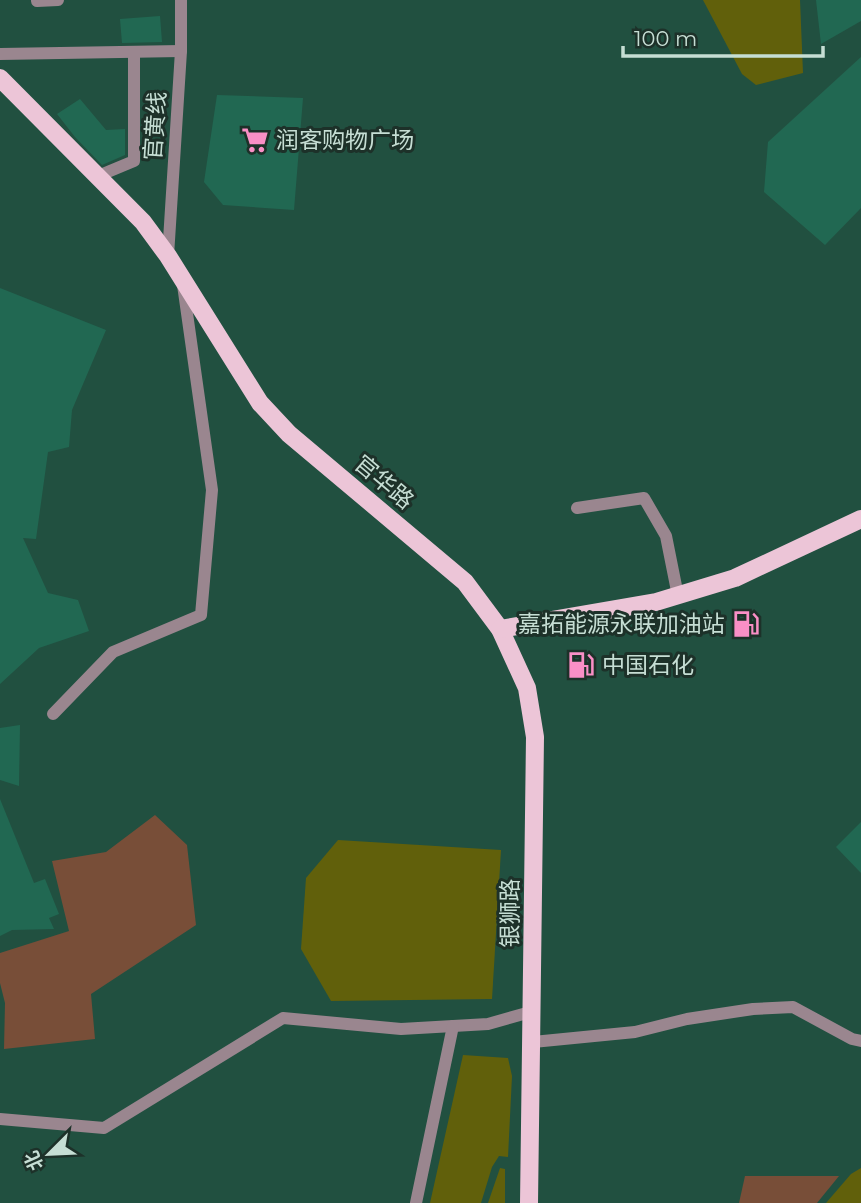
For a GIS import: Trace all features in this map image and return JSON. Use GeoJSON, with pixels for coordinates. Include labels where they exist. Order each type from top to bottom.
{"type":"FeatureCollection","features":[{"type":"Feature","properties":{"kind":"main road","name":"官华路"},"geometry":{"type":"LineString","coordinates":[[0,78],[143,222],[168,256],[260,403],[282,426],[465,582],[500,629]]}},
{"type":"Feature","properties":{"kind":"main road"},"geometry":{"type":"LineString","coordinates":[[500,629],[656,603],[735,579],[861,519]]}},
{"type":"Feature","properties":{"kind":"main road","name":"银狮路"},"geometry":{"type":"LineString","coordinates":[[500,629],[527,688],[535,737],[534,1011],[529,1203]]}},
{"type":"Feature","properties":{"kind":"street"},"geometry":{"type":"LineString","coordinates":[[37,1],[58,0]]}},
{"type":"Feature","properties":{"kind":"street","name":"官黄线"},"geometry":{"type":"LineString","coordinates":[[168,256],[181,51],[181,0]]}},
{"type":"Feature","properties":{"kind":"street"},"geometry":{"type":"LineString","coordinates":[[0,54],[181,51]]}},
{"type":"Feature","properties":{"kind":"street"},"geometry":{"type":"LineString","coordinates":[[98,176],[134,161],[134,52]]}},
{"type":"Feature","properties":{"kind":"street"},"geometry":{"type":"LineString","coordinates":[[53,713],[113,652],[201,615],[212,490],[182,282]]}},
{"type":"Feature","properties":{"kind":"street"},"geometry":{"type":"LineString","coordinates":[[577,508],[644,498],[666,536],[678,596]]}},
{"type":"Feature","properties":{"kind":"street"},"geometry":{"type":"LineString","coordinates":[[533,1042],[635,1032],[687,1020],[793,1007],[852,1040],[861,1041]]}},
{"type":"Feature","properties":{"kind":"street"},"geometry":{"type":"LineString","coordinates":[[0,1119],[104,1128],[283,1018],[401,1029],[488,1024],[534,1011]]}},
{"type":"Feature","properties":{"kind":"street"},"geometry":{"type":"LineString","coordinates":[[416,1203],[453,1026]]}},
{"type":"Feature","properties":{"kind":"shaded area"},"geometry":{"type":"Polygon","coordinates":[[[703,0],[800,0],[803,73],[756,85],[742,74],[703,0]]]}},
{"type":"Feature","properties":{"kind":"shaded area"},"geometry":{"type":"Polygon","coordinates":[[[155,815],[187,845],[196,925],[91,994],[95,1039],[4,1049],[5,1003],[0,983],[0,953],[69,931],[52,861],[106,852],[155,815]]]}},
{"type":"Feature","properties":{"kind":"shaded area"},"geometry":{"type":"Polygon","coordinates":[[[338,840],[501,850],[492,999],[331,1001],[301,949],[306,878],[338,840]]]}},
{"type":"Feature","properties":{"kind":"shaded area"},"geometry":{"type":"Polygon","coordinates":[[[463,1055],[508,1058],[512,1076],[508,1157],[499,1156],[492,1167],[481,1203],[430,1203],[463,1055]]]}},
{"type":"Feature","properties":{"kind":"shaded area"},"geometry":{"type":"Polygon","coordinates":[[[500,1168],[505,1169],[505,1203],[488,1203],[500,1168]]]}},
{"type":"Feature","properties":{"kind":"shaded area"},"geometry":{"type":"Polygon","coordinates":[[[861,1168],[861,1203],[826,1203],[851,1174],[861,1168]]]}},
{"type":"Feature","properties":{"kind":"shaded area"},"geometry":{"type":"Polygon","coordinates":[[[745,1176],[839,1176],[817,1203],[739,1203],[745,1176]]]}},
{"type":"Feature","properties":{"kind":"building"},"geometry":{"type":"Polygon","coordinates":[[[816,0],[861,0],[861,21],[821,44],[816,0]]]}},
{"type":"Feature","properties":{"kind":"building"},"geometry":{"type":"Polygon","coordinates":[[[160,16],[162,42],[122,43],[120,19],[160,16]]]}},
{"type":"Feature","properties":{"kind":"building"},"geometry":{"type":"Polygon","coordinates":[[[861,57],[861,208],[825,245],[764,192],[768,142],[861,57]]]}},
{"type":"Feature","properties":{"kind":"building","name":"润客购物广场"},"geometry":{"type":"Polygon","coordinates":[[[217,95],[303,98],[294,210],[223,205],[204,182],[217,95]]]}},
{"type":"Feature","properties":{"kind":"building"},"geometry":{"type":"Polygon","coordinates":[[[80,99],[106,130],[125,129],[125,155],[102,165],[75,137],[57,114],[80,99]]]}},
{"type":"Feature","properties":{"kind":"building"},"geometry":{"type":"Polygon","coordinates":[[[0,288],[106,330],[72,410],[69,447],[48,452],[36,539],[23,538],[48,593],[78,600],[89,631],[39,648],[0,684],[0,288]]]}},
{"type":"Feature","properties":{"kind":"building"},"geometry":{"type":"Polygon","coordinates":[[[20,725],[19,786],[0,780],[0,728],[20,725]]]}},
{"type":"Feature","properties":{"kind":"building"},"geometry":{"type":"Polygon","coordinates":[[[0,799],[34,883],[45,879],[59,914],[49,918],[54,929],[12,930],[0,936],[0,799]]]}},
{"type":"Feature","properties":{"kind":"building"},"geometry":{"type":"Polygon","coordinates":[[[861,822],[861,873],[836,847],[861,822]]]}},
{"type":"Feature","properties":{"kind":"place","name":"润客购物广场"},"geometry":{"type":"Point","coordinates":[255,140]}},
{"type":"Feature","properties":{"kind":"place","name":"嘉拓能源永联加油站"},"geometry":{"type":"Point","coordinates":[746,624]}},
{"type":"Feature","properties":{"kind":"place","name":"中国石化"},"geometry":{"type":"Point","coordinates":[581,665]}}]}
